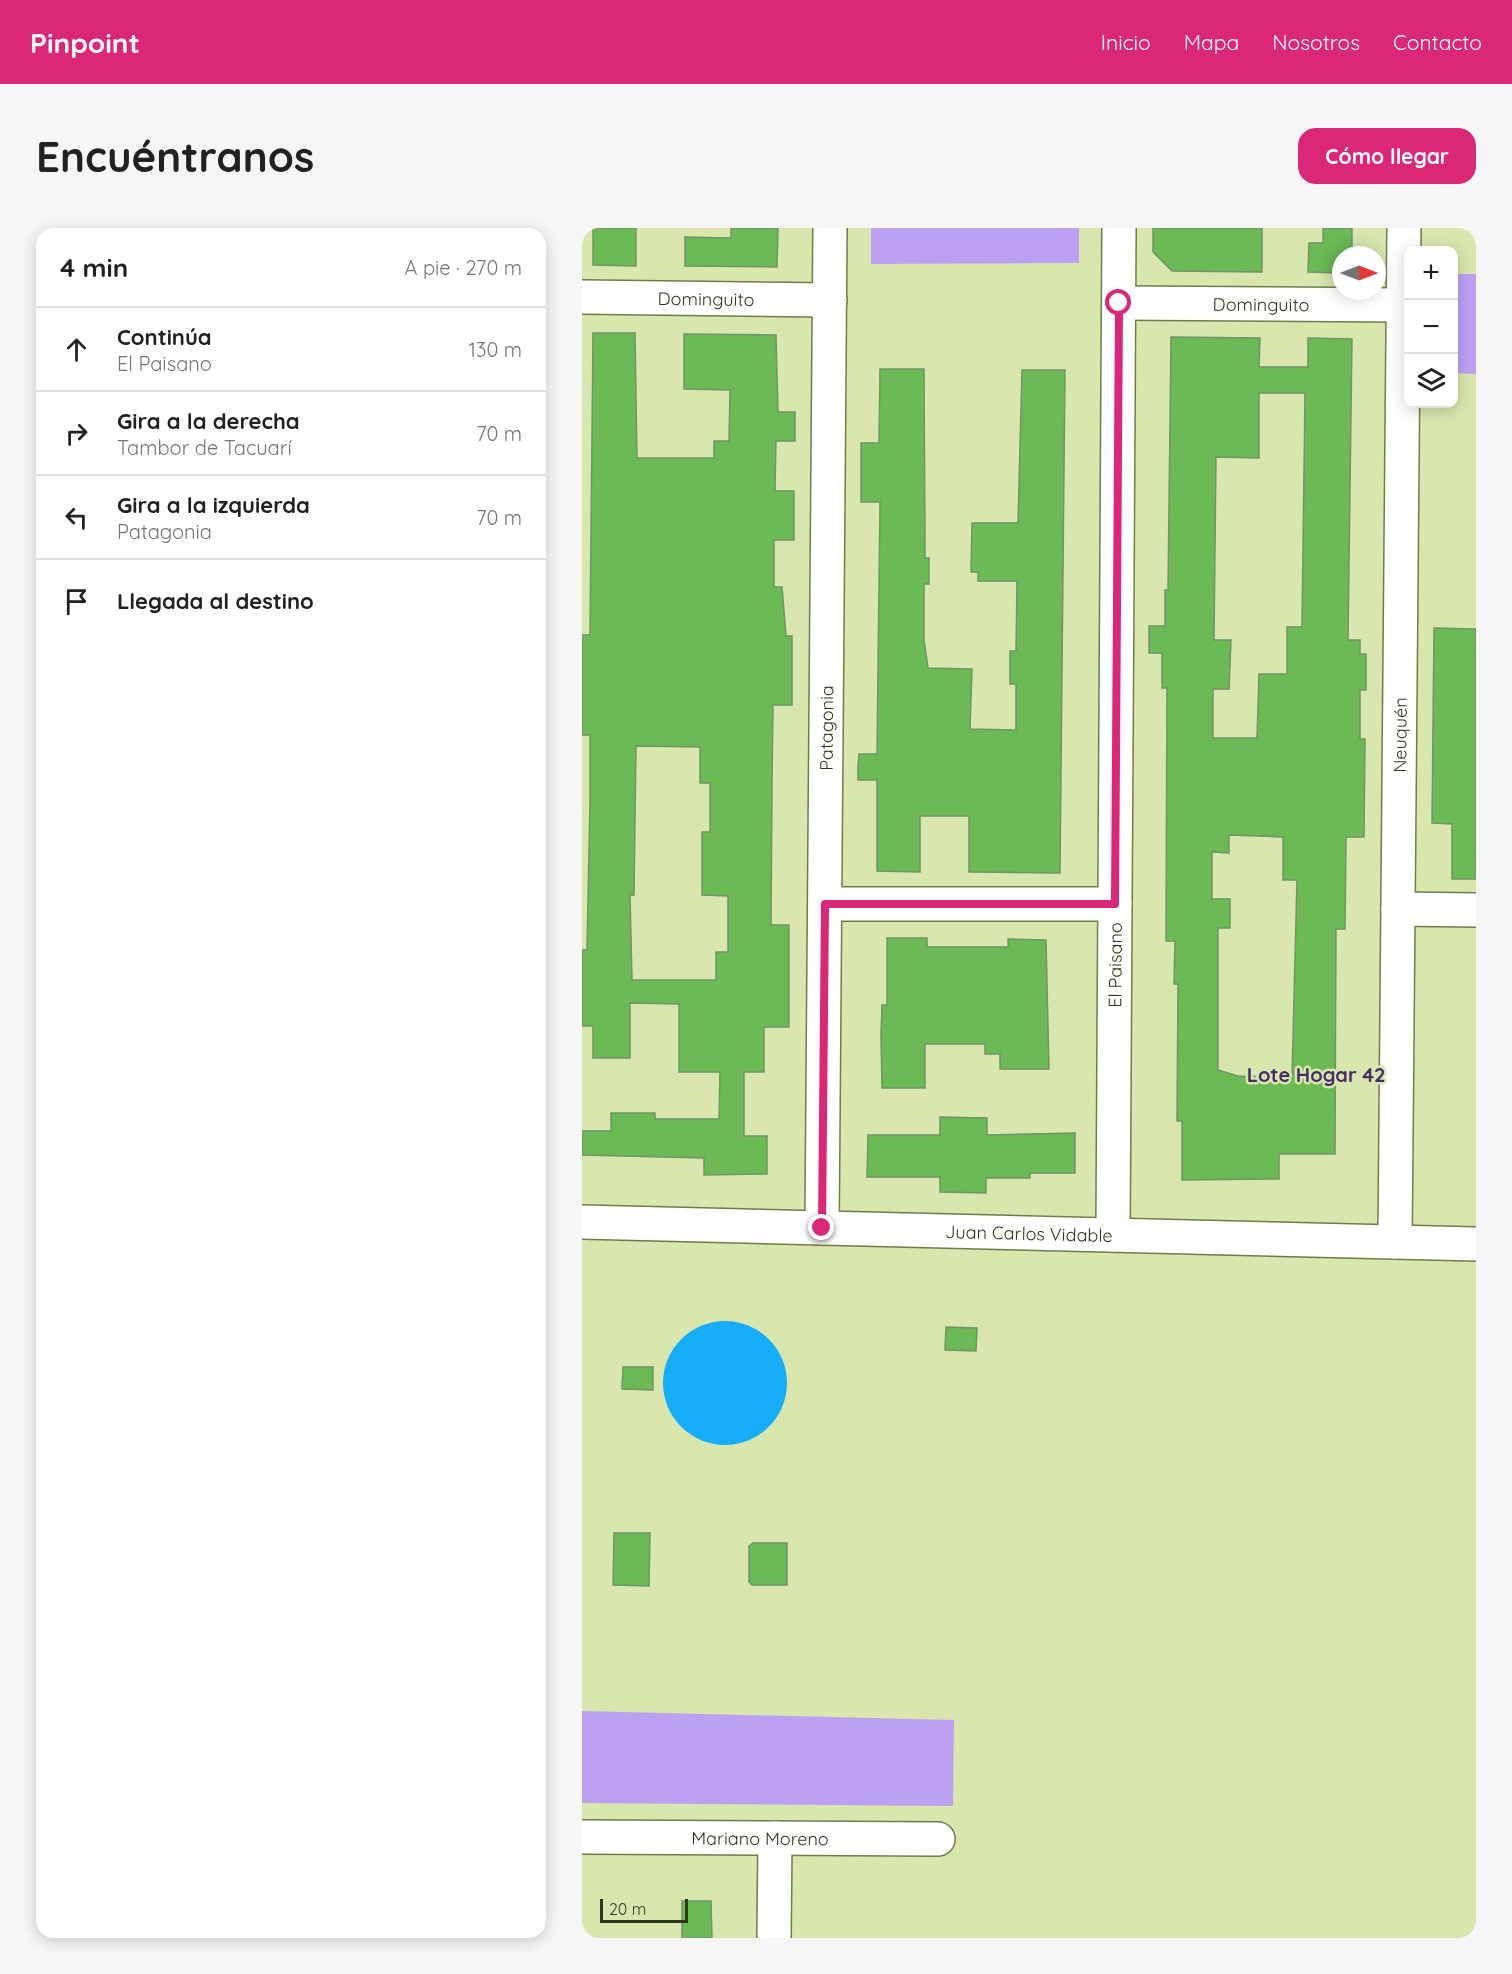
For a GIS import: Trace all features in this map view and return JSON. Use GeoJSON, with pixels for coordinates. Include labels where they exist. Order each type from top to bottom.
{"type":"FeatureCollection","features":[{"type":"Feature","properties":{"kind":"street","name":"Patagonia"},"geometry":{"type":"LineString","coordinates":[[822,1228],[830,228]]}},
{"type":"Feature","properties":{"kind":"street","name":"El Paisano"},"geometry":{"type":"LineString","coordinates":[[1113,1235],[1119,228]]}},
{"type":"Feature","properties":{"kind":"street","name":"Neuquén"},"geometry":{"type":"LineString","coordinates":[[1404,228],[1404,300]]}},
{"type":"Feature","properties":{"kind":"street","name":"Dominguito"},"geometry":{"type":"LineString","coordinates":[[582,297],[830,300]]}},
{"type":"Feature","properties":{"kind":"street","name":"Dominguito"},"geometry":{"type":"LineString","coordinates":[[1119,303],[1404,305]]}},
{"type":"Feature","properties":{"kind":"street","name":"Neuquén"},"geometry":{"type":"LineString","coordinates":[[1395,1242],[1404,305]]}},
{"type":"Feature","properties":{"kind":"street"},"geometry":{"type":"LineString","coordinates":[[825,904],[1115,904]]}},
{"type":"Feature","properties":{"kind":"street"},"geometry":{"type":"LineString","coordinates":[[1398,909],[1476,910]]}},
{"type":"Feature","properties":{"kind":"street","name":"Juan Carlos Vidable"},"geometry":{"type":"LineString","coordinates":[[582,1222],[1476,1244]]}},
{"type":"Feature","properties":{"kind":"street","name":"Mariano Moreno"},"geometry":{"type":"LineString","coordinates":[[582,1837],[938,1839]]}},
{"type":"Feature","properties":{"kind":"street"},"geometry":{"type":"LineString","coordinates":[[774,1938],[775,1838]]}},
{"type":"Feature","properties":{"kind":"shaded area"},"geometry":{"type":"Polygon","coordinates":[[[871,228],[1079,228],[1079,263],[871,264],[871,228]]]}},
{"type":"Feature","properties":{"kind":"shaded area"},"geometry":{"type":"Polygon","coordinates":[[[1458,274],[1476,274],[1476,374],[1458,373],[1458,274]]]}},
{"type":"Feature","properties":{"kind":"shaded area"},"geometry":{"type":"Polygon","coordinates":[[[582,1711],[954,1720],[953,1806],[582,1803],[582,1711]]]}},
{"type":"Feature","properties":{"kind":"water"},"geometry":{"type":"Polygon","coordinates":[[[725,1321],[749,1325],[769,1339],[783,1359],[787,1383],[783,1407],[769,1427],[749,1441],[725,1445],[701,1441],[681,1427],[667,1407],[663,1383],[667,1359],[681,1339],[701,1325],[725,1321]]]}},
{"type":"Feature","properties":{"kind":"building"},"geometry":{"type":"Polygon","coordinates":[[[593,228],[636,228],[636,266],[593,265],[593,228]]]}},
{"type":"Feature","properties":{"kind":"building"},"geometry":{"type":"Polygon","coordinates":[[[731,228],[778,228],[777,267],[685,266],[685,237],[731,238],[731,228]]]}},
{"type":"Feature","properties":{"kind":"building"},"geometry":{"type":"Polygon","coordinates":[[[1153,228],[1262,228],[1262,272],[1172,271],[1153,252],[1153,228]]]}},
{"type":"Feature","properties":{"kind":"building"},"geometry":{"type":"Polygon","coordinates":[[[1323,228],[1352,228],[1352,246],[1332,246],[1332,273],[1308,272],[1309,243],[1323,243],[1323,228]]]}},
{"type":"Feature","properties":{"kind":"building"},"geometry":{"type":"Polygon","coordinates":[[[593,333],[635,333],[637,458],[714,458],[714,441],[729,441],[730,390],[684,389],[684,334],[776,335],[778,412],[795,412],[795,441],[776,441],[775,491],[794,491],[794,540],[774,540],[774,587],[782,587],[786,636],[792,636],[792,705],[773,705],[772,784],[771,925],[789,925],[789,1027],[764,1027],[764,1072],[744,1072],[744,1136],[767,1136],[767,1174],[704,1175],[704,1158],[582,1155],[582,1131],[611,1131],[611,1113],[655,1113],[655,1119],[719,1119],[720,1072],[679,1072],[679,1004],[630,1003],[630,1058],[593,1058],[593,1026],[582,1026],[582,950],[587,950],[590,735],[582,735],[582,635],[590,635],[593,333]],[[636,746],[634,895],[630,895],[632,980],[716,980],[716,952],[728,952],[728,896],[702,895],[702,832],[710,832],[710,783],[700,783],[700,747],[636,746]]]}},
{"type":"Feature","properties":{"kind":"building"},"geometry":{"type":"Polygon","coordinates":[[[1171,337],[1260,338],[1259,367],[1308,367],[1308,338],[1352,339],[1348,640],[1360,640],[1360,654],[1366,654],[1366,690],[1360,690],[1360,739],[1365,739],[1364,837],[1346,837],[1345,929],[1336,929],[1335,1154],[1279,1154],[1279,1179],[1182,1180],[1182,1121],[1177,1121],[1178,984],[1174,984],[1175,941],[1166,941],[1167,688],[1162,688],[1162,653],[1149,653],[1149,626],[1165,626],[1165,590],[1168,590],[1171,337]],[[1259,393],[1259,458],[1216,457],[1214,640],[1231,640],[1229,689],[1213,689],[1213,738],[1257,738],[1259,674],[1287,674],[1287,627],[1302,627],[1305,393],[1259,393]],[[1229,835],[1229,853],[1212,852],[1212,899],[1230,899],[1230,928],[1218,928],[1218,1070],[1238,1076],[1292,1077],[1297,880],[1283,880],[1283,837],[1229,835]]]}},
{"type":"Feature","properties":{"kind":"building"},"geometry":{"type":"Polygon","coordinates":[[[880,369],[924,369],[925,558],[929,558],[929,584],[924,584],[924,640],[928,668],[972,669],[970,729],[1016,730],[1016,684],[1010,684],[1010,651],[1016,651],[1017,581],[978,581],[978,572],[971,572],[972,523],[1018,523],[1022,370],[1065,370],[1060,873],[969,872],[969,816],[920,816],[920,872],[877,871],[877,780],[858,780],[858,766],[859,754],[877,754],[880,502],[861,502],[861,443],[879,443],[880,369]]]}},
{"type":"Feature","properties":{"kind":"building"},"geometry":{"type":"Polygon","coordinates":[[[1434,628],[1476,629],[1476,879],[1452,879],[1452,824],[1432,823],[1434,628]]]}},
{"type":"Feature","properties":{"kind":"building"},"geometry":{"type":"Polygon","coordinates":[[[887,938],[927,938],[927,947],[1008,947],[1008,939],[1046,940],[1049,1069],[1000,1069],[1000,1054],[985,1054],[985,1044],[925,1044],[925,1088],[882,1088],[882,1005],[887,1005],[887,938]]]}},
{"type":"Feature","properties":{"kind":"building"},"geometry":{"type":"Polygon","coordinates":[[[940,1117],[987,1118],[987,1135],[1075,1133],[1075,1173],[1030,1173],[1030,1178],[986,1178],[986,1193],[940,1192],[940,1177],[867,1177],[868,1135],[940,1135],[940,1117]]]}},
{"type":"Feature","properties":{"kind":"building"},"geometry":{"type":"Polygon","coordinates":[[[946,1327],[977,1328],[976,1351],[945,1350],[946,1327]]]}},
{"type":"Feature","properties":{"kind":"building"},"geometry":{"type":"Polygon","coordinates":[[[623,1367],[653,1367],[653,1390],[622,1389],[623,1367]]]}},
{"type":"Feature","properties":{"kind":"building"},"geometry":{"type":"Polygon","coordinates":[[[614,1533],[650,1533],[649,1586],[613,1585],[614,1533]]]}},
{"type":"Feature","properties":{"kind":"building"},"geometry":{"type":"Polygon","coordinates":[[[753,1543],[787,1543],[787,1585],[752,1585],[749,1582],[749,1546],[753,1543]]]}},
{"type":"Feature","properties":{"kind":"building"},"geometry":{"type":"Polygon","coordinates":[[[682,1901],[711,1901],[712,1938],[682,1938],[682,1901]]]}},
{"type":"Feature","properties":{"kind":"district","name":"Lote Hogar 42"},"geometry":{"type":"Point","coordinates":[1316,1074]}},
{"type":"Feature","properties":{"kind":"route"},"geometry":{"type":"LineString","coordinates":[[822,1228],[825,904],[1115,904],[1119,303]]}}]}
